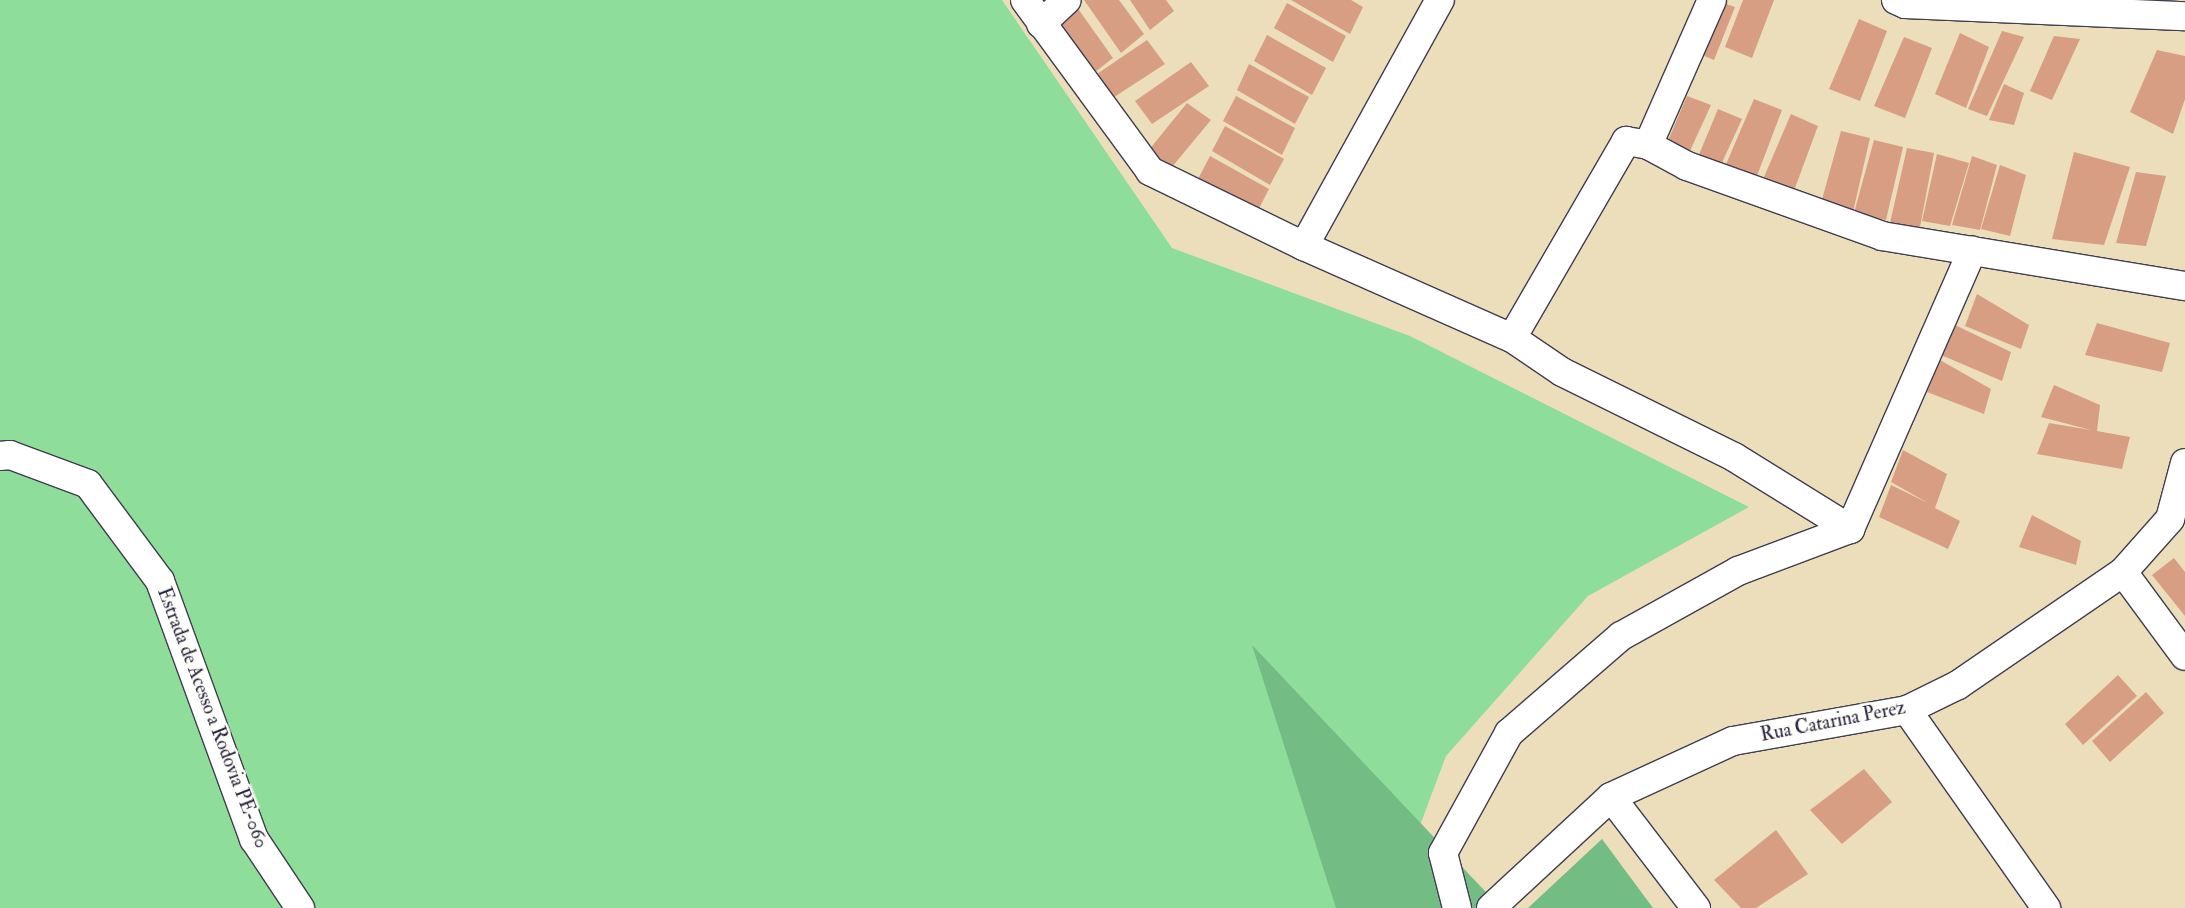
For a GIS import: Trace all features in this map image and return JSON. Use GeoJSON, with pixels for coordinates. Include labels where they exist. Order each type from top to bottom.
{"type":"FeatureCollection","features":[{"type":"Feature","properties":{"kind":"street"},"geometry":{"type":"LineString","coordinates":[[1025,0],[1040,24],[1150,171],[1304,246],[1512,338],[1562,372],[1734,458],[1850,528]]}},
{"type":"Feature","properties":{"kind":"street"},"geometry":{"type":"LineString","coordinates":[[1040,24],[1068,0]]}},
{"type":"Feature","properties":{"kind":"street"},"geometry":{"type":"LineString","coordinates":[[1304,246],[1440,0]]}},
{"type":"Feature","properties":{"kind":"street"},"geometry":{"type":"LineString","coordinates":[[1648,145],[1712,0]]}},
{"type":"Feature","properties":{"kind":"street"},"geometry":{"type":"LineString","coordinates":[[1896,0],[2185,16]]}},
{"type":"Feature","properties":{"kind":"street"},"geometry":{"type":"LineString","coordinates":[[1512,338],[1626,141],[1648,145],[1687,166],[1882,236],[2185,286]]}},
{"type":"Feature","properties":{"kind":"street"},"geometry":{"type":"LineString","coordinates":[[1457,908],[1443,853],[1510,733],[1620,636],[1738,571],[1850,528],[1972,251]]}},
{"type":"Feature","properties":{"kind":"street","name":"Estrada de Acesso a Rodovia PE-060"},"geometry":{"type":"LineString","coordinates":[[0,456],[10,455],[88,484],[160,582],[254,839],[300,908]]}},
{"type":"Feature","properties":{"kind":"street","name":"Rua Catarina Perez"},"geometry":{"type":"LineString","coordinates":[[1491,908],[1611,797],[1733,741],[1907,710],[1958,684],[2123,572],[2170,519],[2185,463]]}},
{"type":"Feature","properties":{"kind":"street"},"geometry":{"type":"LineString","coordinates":[[2123,572],[2185,656]]}},
{"type":"Feature","properties":{"kind":"street"},"geometry":{"type":"LineString","coordinates":[[1907,710],[2046,908]]}},
{"type":"Feature","properties":{"kind":"street"},"geometry":{"type":"LineString","coordinates":[[1611,797],[1696,908]]}},
{"type":"Feature","properties":{"kind":"green space"},"geometry":{"type":"Polygon","coordinates":[[[0,0],[1002,0],[1172,248],[1410,336],[1749,507],[1588,596],[1446,756],[1389,908],[0,908],[0,0]]]}},
{"type":"Feature","properties":{"kind":"green space"},"geometry":{"type":"Polygon","coordinates":[[[1252,645],[1501,908],[1336,908],[1252,645]]]}},
{"type":"Feature","properties":{"kind":"green space"},"geometry":{"type":"Polygon","coordinates":[[[1602,839],[1653,908],[1528,908],[1602,839]]]}},
{"type":"Feature","properties":{"kind":"building"},"geometry":{"type":"Polygon","coordinates":[[[1084,0],[1119,0],[1144,34],[1121,53],[1084,0]]]}},
{"type":"Feature","properties":{"kind":"building"},"geometry":{"type":"Polygon","coordinates":[[[1130,0],[1166,0],[1174,11],[1150,30],[1130,0]]]}},
{"type":"Feature","properties":{"kind":"building"},"geometry":{"type":"Polygon","coordinates":[[[1291,0],[1351,0],[1363,7],[1350,34],[1291,0]]]}},
{"type":"Feature","properties":{"kind":"building"},"geometry":{"type":"Polygon","coordinates":[[[1743,0],[1774,0],[1752,58],[1725,47],[1743,0]]]}},
{"type":"Feature","properties":{"kind":"building"},"geometry":{"type":"Polygon","coordinates":[[[1717,1],[1735,7],[1714,60],[1695,52],[1717,1]]]}},
{"type":"Feature","properties":{"kind":"building"},"geometry":{"type":"Polygon","coordinates":[[[1074,3],[1113,58],[1090,76],[1052,20],[1074,3]]]}},
{"type":"Feature","properties":{"kind":"building"},"geometry":{"type":"Polygon","coordinates":[[[1287,3],[1346,36],[1333,62],[1274,28],[1287,3]]]}},
{"type":"Feature","properties":{"kind":"building"},"geometry":{"type":"Polygon","coordinates":[[[1859,19],[1887,31],[1860,101],[1829,89],[1859,19]]]}},
{"type":"Feature","properties":{"kind":"building"},"geometry":{"type":"Polygon","coordinates":[[[2002,31],[2024,37],[1987,116],[1968,109],[2002,31]]]}},
{"type":"Feature","properties":{"kind":"building"},"geometry":{"type":"Polygon","coordinates":[[[1960,33],[1989,47],[1966,108],[1935,94],[1960,33]]]}},
{"type":"Feature","properties":{"kind":"building"},"geometry":{"type":"Polygon","coordinates":[[[1267,35],[1326,68],[1312,95],[1254,61],[1267,35]]]}},
{"type":"Feature","properties":{"kind":"building"},"geometry":{"type":"Polygon","coordinates":[[[2054,36],[2080,39],[2052,100],[2030,91],[2054,36]]]}},
{"type":"Feature","properties":{"kind":"building"},"geometry":{"type":"Polygon","coordinates":[[[1904,37],[1932,48],[1905,118],[1874,106],[1904,37]]]}},
{"type":"Feature","properties":{"kind":"building"},"geometry":{"type":"Polygon","coordinates":[[[1147,40],[1165,64],[1108,101],[1091,78],[1147,40]]]}},
{"type":"Feature","properties":{"kind":"building"},"geometry":{"type":"Polygon","coordinates":[[[2157,50],[2185,56],[2185,99],[2173,134],[2130,112],[2157,50]]]}},
{"type":"Feature","properties":{"kind":"building"},"geometry":{"type":"Polygon","coordinates":[[[1191,62],[1209,86],[1152,124],[1135,101],[1191,62]]]}},
{"type":"Feature","properties":{"kind":"building"},"geometry":{"type":"Polygon","coordinates":[[[1249,64],[1309,97],[1295,124],[1237,90],[1249,64]]]}},
{"type":"Feature","properties":{"kind":"building"},"geometry":{"type":"Polygon","coordinates":[[[2004,84],[2024,93],[2014,125],[1989,120],[2004,84]]]}},
{"type":"Feature","properties":{"kind":"building"},"geometry":{"type":"Polygon","coordinates":[[[1236,96],[1295,128],[1282,155],[1223,121],[1236,96]]]}},
{"type":"Feature","properties":{"kind":"building"},"geometry":{"type":"Polygon","coordinates":[[[1687,96],[1711,105],[1689,153],[1667,143],[1687,96]]]}},
{"type":"Feature","properties":{"kind":"building"},"geometry":{"type":"Polygon","coordinates":[[[1754,99],[1782,110],[1755,181],[1724,169],[1754,99]]]}},
{"type":"Feature","properties":{"kind":"building"},"geometry":{"type":"Polygon","coordinates":[[[1187,103],[1211,120],[1167,173],[1144,156],[1187,103]]]}},
{"type":"Feature","properties":{"kind":"building"},"geometry":{"type":"Polygon","coordinates":[[[1718,109],[1742,119],[1720,167],[1698,157],[1718,109]]]}},
{"type":"Feature","properties":{"kind":"building"},"geometry":{"type":"Polygon","coordinates":[[[1791,114],[1818,126],[1792,196],[1761,184],[1791,114]]]}},
{"type":"Feature","properties":{"kind":"building"},"geometry":{"type":"Polygon","coordinates":[[[1225,126],[1284,159],[1270,185],[1212,151],[1225,126]]]}},
{"type":"Feature","properties":{"kind":"building"},"geometry":{"type":"Polygon","coordinates":[[[1841,131],[1870,138],[1853,212],[1821,203],[1841,131]]]}},
{"type":"Feature","properties":{"kind":"building"},"geometry":{"type":"Polygon","coordinates":[[[1874,140],[1903,147],[1886,220],[1854,213],[1874,140]]]}},
{"type":"Feature","properties":{"kind":"building"},"geometry":{"type":"Polygon","coordinates":[[[1907,148],[1934,153],[1920,227],[1890,223],[1907,148]]]}},
{"type":"Feature","properties":{"kind":"building"},"geometry":{"type":"Polygon","coordinates":[[[2074,152],[2130,167],[2104,245],[2052,239],[2074,152]]]}},
{"type":"Feature","properties":{"kind":"building"},"geometry":{"type":"Polygon","coordinates":[[[1937,154],[1969,163],[1950,226],[1922,221],[1937,154]]]}},
{"type":"Feature","properties":{"kind":"building"},"geometry":{"type":"Polygon","coordinates":[[[1210,156],[1269,189],[1255,216],[1197,181],[1210,156]]]}},
{"type":"Feature","properties":{"kind":"building"},"geometry":{"type":"Polygon","coordinates":[[[1972,156],[1997,165],[1980,230],[1952,225],[1972,156]]]}},
{"type":"Feature","properties":{"kind":"building"},"geometry":{"type":"Polygon","coordinates":[[[2000,165],[2026,175],[2010,236],[1981,229],[2000,165]]]}},
{"type":"Feature","properties":{"kind":"building"},"geometry":{"type":"Polygon","coordinates":[[[2136,172],[2166,176],[2146,246],[2116,243],[2136,172]]]}},
{"type":"Feature","properties":{"kind":"building"},"geometry":{"type":"Polygon","coordinates":[[[1977,294],[2029,325],[2021,349],[1965,326],[1977,294]]]}},
{"type":"Feature","properties":{"kind":"building"},"geometry":{"type":"Polygon","coordinates":[[[2097,323],[2170,343],[2162,372],[2085,355],[2097,323]]]}},
{"type":"Feature","properties":{"kind":"building"},"geometry":{"type":"Polygon","coordinates":[[[1953,324],[2011,352],[2002,381],[1941,355],[1953,324]]]}},
{"type":"Feature","properties":{"kind":"building"},"geometry":{"type":"Polygon","coordinates":[[[1940,360],[1991,389],[1984,414],[1927,392],[1940,360]]]}},
{"type":"Feature","properties":{"kind":"building"},"geometry":{"type":"Polygon","coordinates":[[[2054,385],[2100,405],[2097,431],[2130,437],[2122,469],[2037,454],[2049,423],[2091,430],[2041,417],[2054,385]]]}},
{"type":"Feature","properties":{"kind":"building"},"geometry":{"type":"Polygon","coordinates":[[[1903,450],[1947,474],[1935,508],[1960,521],[1948,549],[1879,517],[1891,485],[1928,503],[1891,482],[1903,450]]]}},
{"type":"Feature","properties":{"kind":"building"},"geometry":{"type":"Polygon","coordinates":[[[2032,515],[2081,541],[2076,565],[2019,547],[2032,515]]]}},
{"type":"Feature","properties":{"kind":"building"},"geometry":{"type":"Polygon","coordinates":[[[2174,558],[2185,572],[2185,616],[2152,575],[2174,558]]]}},
{"type":"Feature","properties":{"kind":"building"},"geometry":{"type":"Polygon","coordinates":[[[2118,675],[2137,696],[2083,745],[2065,724],[2118,675]]]}},
{"type":"Feature","properties":{"kind":"building"},"geometry":{"type":"Polygon","coordinates":[[[2146,692],[2164,713],[2110,762],[2092,741],[2146,692]]]}},
{"type":"Feature","properties":{"kind":"building"},"geometry":{"type":"Polygon","coordinates":[[[1864,769],[1892,802],[1842,844],[1810,810],[1864,769]]]}},
{"type":"Feature","properties":{"kind":"building"},"geometry":{"type":"Polygon","coordinates":[[[1776,830],[1808,874],[1756,908],[1741,908],[1714,880],[1776,830]]]}}]}
